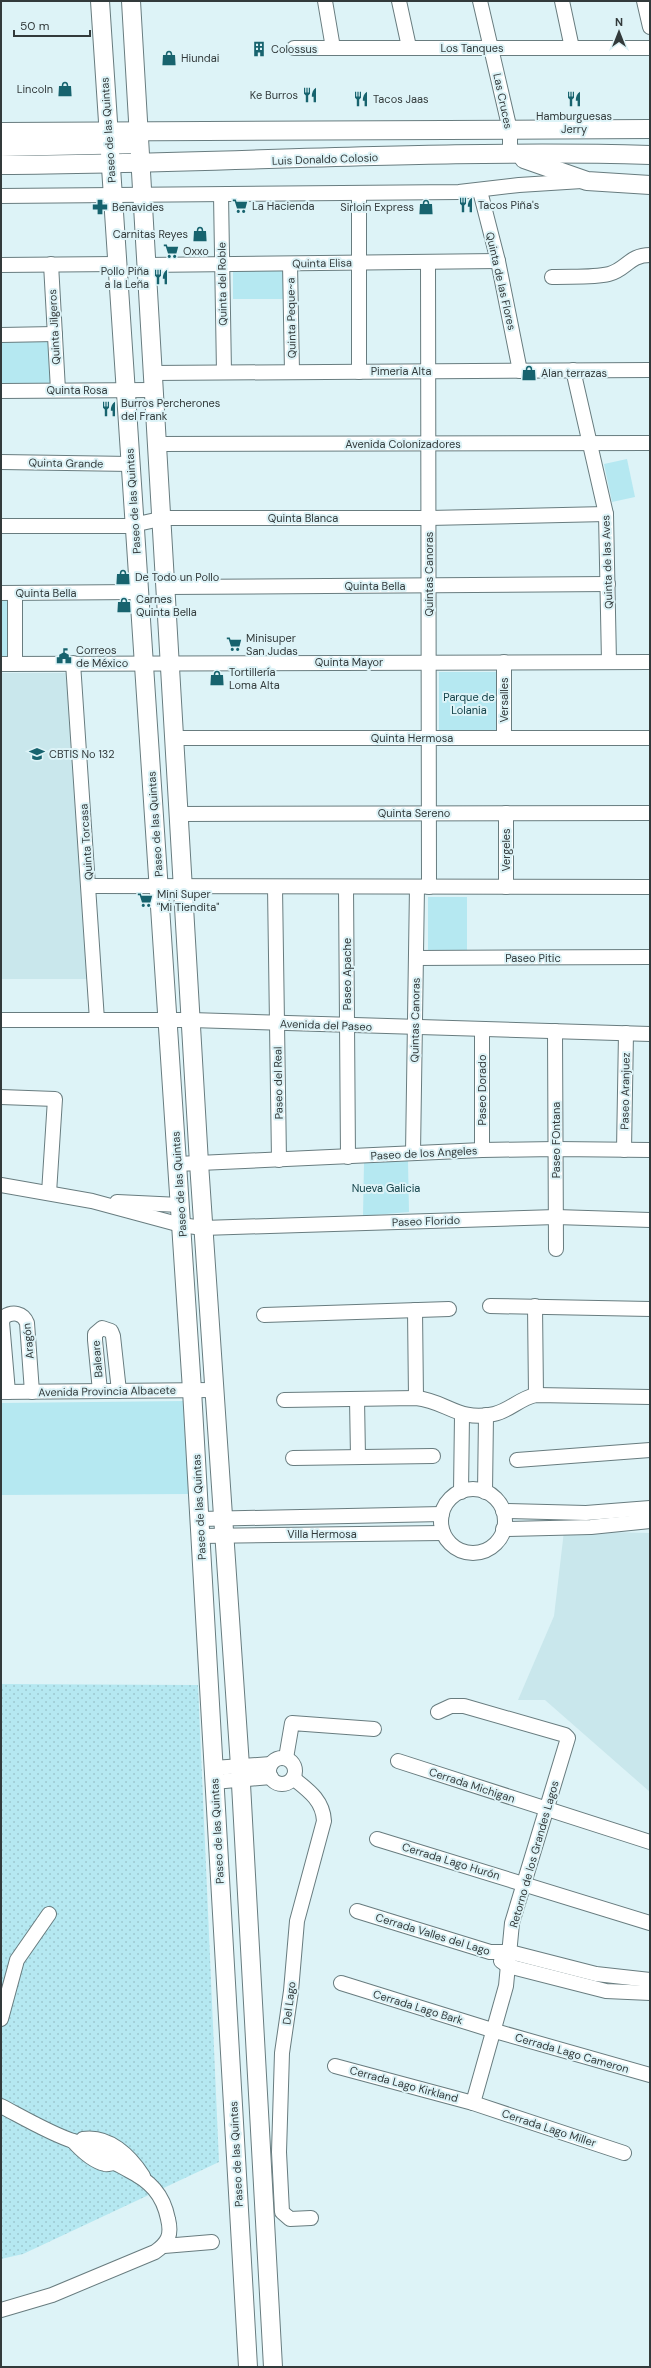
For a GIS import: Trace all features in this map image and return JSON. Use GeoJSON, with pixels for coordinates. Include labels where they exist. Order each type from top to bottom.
{"type":"FeatureCollection","features":[{"type":"Feature","properties":{"kind":"main road","name":"Paseo de las Quintas"},"geometry":{"type":"LineString","coordinates":[[100,1],[201,1527],[248,2365]]}},
{"type":"Feature","properties":{"kind":"main road","name":"Paseo de las Quintas"},"geometry":{"type":"LineString","coordinates":[[131,1],[191,1020],[198,1163],[240,1773],[273,2365]]}},
{"type":"Feature","properties":{"kind":"main road"},"geometry":{"type":"LineString","coordinates":[[1,132],[109,138],[138,138],[510,130],[650,129]]}},
{"type":"Feature","properties":{"kind":"main road"},"geometry":{"type":"LineString","coordinates":[[1,147],[109,138]]}},
{"type":"Feature","properties":{"kind":"main road","name":"Luis Donaldo Colosio"},"geometry":{"type":"LineString","coordinates":[[1,165],[110,165],[510,154],[646,153]]}},
{"type":"Feature","properties":{"kind":"main road"},"geometry":{"type":"LineString","coordinates":[[510,154],[588,181],[650,185]]}},
{"type":"Feature","properties":{"kind":"main road"},"geometry":{"type":"LineString","coordinates":[[248,2365],[273,2365]]}},
{"type":"Feature","properties":{"kind":"street"},"geometry":{"type":"LineString","coordinates":[[325,1],[333,48]]}},
{"type":"Feature","properties":{"kind":"street"},"geometry":{"type":"LineString","coordinates":[[400,1],[409,47]]}},
{"type":"Feature","properties":{"kind":"street","name":"Las Cruces"},"geometry":{"type":"LineString","coordinates":[[480,1],[510,130],[510,154]]}},
{"type":"Feature","properties":{"kind":"street"},"geometry":{"type":"LineString","coordinates":[[562,1],[572,48]]}},
{"type":"Feature","properties":{"kind":"street"},"geometry":{"type":"LineString","coordinates":[[644,1],[650,27]]}},
{"type":"Feature","properties":{"kind":"street","name":"Los Tanques"},"geometry":{"type":"LineString","coordinates":[[294,48],[650,48]]}},
{"type":"Feature","properties":{"kind":"street"},"geometry":{"type":"LineString","coordinates":[[1,196],[359,195],[480,191],[519,185],[588,181]]}},
{"type":"Feature","properties":{"kind":"street","name":"Quinta de las Flores"},"geometry":{"type":"LineString","coordinates":[[480,191],[498,261],[520,371]]}},
{"type":"Feature","properties":{"kind":"street","name":"Quinta del Roble"},"geometry":{"type":"LineString","coordinates":[[221,195],[224,372]]}},
{"type":"Feature","properties":{"kind":"street"},"geometry":{"type":"LineString","coordinates":[[359,195],[359,372]]}},
{"type":"Feature","properties":{"kind":"street"},"geometry":{"type":"LineString","coordinates":[[552,276],[609,274],[620,270],[629,261],[640,255],[650,255]]}},
{"type":"Feature","properties":{"kind":"street","name":"Quinta Elisa"},"geometry":{"type":"LineString","coordinates":[[146,265],[498,261]]}},
{"type":"Feature","properties":{"kind":"street","name":"Quintas Canoras"},"geometry":{"type":"LineString","coordinates":[[413,1154],[416,958],[429,814],[428,262]]}},
{"type":"Feature","properties":{"kind":"street","name":"Quinta Jilgeros"},"geometry":{"type":"LineString","coordinates":[[51,264],[58,390]]}},
{"type":"Feature","properties":{"kind":"street"},"geometry":{"type":"LineString","coordinates":[[1,265],[117,264]]}},
{"type":"Feature","properties":{"kind":"street","name":"Quinta Peque~a"},"geometry":{"type":"LineString","coordinates":[[290,264],[292,372]]}},
{"type":"Feature","properties":{"kind":"street"},"geometry":{"type":"LineString","coordinates":[[1,335],[55,334]]}},
{"type":"Feature","properties":{"kind":"street","name":"Quinta de las Aves"},"geometry":{"type":"LineString","coordinates":[[573,370],[606,514],[609,662]]}},
{"type":"Feature","properties":{"kind":"street","name":"Pimeria Alta"},"geometry":{"type":"LineString","coordinates":[[153,381],[224,372],[650,370]]}},
{"type":"Feature","properties":{"kind":"street","name":"Quinta Rosa"},"geometry":{"type":"LineString","coordinates":[[1,391],[126,390],[153,381]]}},
{"type":"Feature","properties":{"kind":"street","name":"Avenida Colonizadores"},"geometry":{"type":"LineString","coordinates":[[157,444],[650,443]]}},
{"type":"Feature","properties":{"kind":"street","name":"Quinta Grande"},"geometry":{"type":"LineString","coordinates":[[1,462],[131,464]]}},
{"type":"Feature","properties":{"kind":"street","name":"Quinta Blanca"},"geometry":{"type":"LineString","coordinates":[[1,526],[135,525],[161,518],[429,518],[606,514]]}},
{"type":"Feature","properties":{"kind":"street","name":"Quinta Bella"},"geometry":{"type":"LineString","coordinates":[[165,587],[608,584]]}},
{"type":"Feature","properties":{"kind":"street","name":"Quinta Bella"},"geometry":{"type":"LineString","coordinates":[[8,593],[139,592]]}},
{"type":"Feature","properties":{"kind":"street"},"geometry":{"type":"LineString","coordinates":[[8,593],[15,664]]}},
{"type":"Feature","properties":{"kind":"street","name":"Versalles"},"geometry":{"type":"LineString","coordinates":[[504,662],[504,738]]}},
{"type":"Feature","properties":{"kind":"street","name":"Quinta Mayor"},"geometry":{"type":"LineString","coordinates":[[1,664],[650,662]]}},
{"type":"Feature","properties":{"kind":"street","name":"Quinta Torcasa"},"geometry":{"type":"LineString","coordinates":[[73,664],[98,1020]]}},
{"type":"Feature","properties":{"kind":"street","name":"Quinta Hermosa"},"geometry":{"type":"LineString","coordinates":[[174,738],[650,738]]}},
{"type":"Feature","properties":{"kind":"street","name":"Quinta Sereno"},"geometry":{"type":"LineString","coordinates":[[179,814],[650,813]]}},
{"type":"Feature","properties":{"kind":"street","name":"Vergeles"},"geometry":{"type":"LineString","coordinates":[[506,814],[506,887]]}},
{"type":"Feature","properties":{"kind":"street"},"geometry":{"type":"LineString","coordinates":[[89,886],[650,887]]}},
{"type":"Feature","properties":{"kind":"street","name":"Paseo del Real"},"geometry":{"type":"LineString","coordinates":[[275,887],[279,1160]]}},
{"type":"Feature","properties":{"kind":"street","name":"Paseo Apache"},"geometry":{"type":"LineString","coordinates":[[346,887],[348,1157]]}},
{"type":"Feature","properties":{"kind":"street","name":"Paseo Pitic"},"geometry":{"type":"LineString","coordinates":[[416,958],[650,957]]}},
{"type":"Feature","properties":{"kind":"street","name":"Avenida del Paseo"},"geometry":{"type":"LineString","coordinates":[[1,1020],[191,1020],[650,1034]]}},
{"type":"Feature","properties":{"kind":"street","name":"Paseo Dorado"},"geometry":{"type":"LineString","coordinates":[[482,1030],[482,1150]]}},
{"type":"Feature","properties":{"kind":"street","name":"Paseo FOntana"},"geometry":{"type":"LineString","coordinates":[[555,1031],[556,1249]]}},
{"type":"Feature","properties":{"kind":"street","name":"Paseo Aranjuez"},"geometry":{"type":"LineString","coordinates":[[624,1150],[626,1033]]}},
{"type":"Feature","properties":{"kind":"street"},"geometry":{"type":"LineString","coordinates":[[1,1097],[55,1100],[49,1193]]}},
{"type":"Feature","properties":{"kind":"street","name":"Paseo de los Angeles"},"geometry":{"type":"LineString","coordinates":[[177,1164],[482,1150],[650,1150]]}},
{"type":"Feature","properties":{"kind":"street"},"geometry":{"type":"LineString","coordinates":[[1,1185],[92,1201],[180,1205]]}},
{"type":"Feature","properties":{"kind":"street","name":"Paseo Florido"},"geometry":{"type":"LineString","coordinates":[[92,1201],[181,1225],[203,1228],[556,1216],[650,1220]]}},
{"type":"Feature","properties":{"kind":"street"},"geometry":{"type":"LineString","coordinates":[[490,1306],[650,1309]]}},
{"type":"Feature","properties":{"kind":"street"},"geometry":{"type":"LineString","coordinates":[[535,1306],[536,1395]]}},
{"type":"Feature","properties":{"kind":"street"},"geometry":{"type":"LineString","coordinates":[[264,1315],[450,1309]]}},
{"type":"Feature","properties":{"kind":"street"},"geometry":{"type":"LineString","coordinates":[[415,1310],[416,1398]]}},
{"type":"Feature","properties":{"kind":"street","name":"Aragón"},"geometry":{"type":"LineString","coordinates":[[4,1392],[2,1322],[4,1317],[15,1314],[25,1318],[28,1323],[32,1392]]}},
{"type":"Feature","properties":{"kind":"street","name":"Baleare"},"geometry":{"type":"LineString","coordinates":[[100,1391],[95,1334],[102,1328],[111,1331],[113,1336],[119,1391]]}},
{"type":"Feature","properties":{"kind":"street","name":"Avenida Provincia Albacete"},"geometry":{"type":"LineString","coordinates":[[4,1392],[214,1390]]}},
{"type":"Feature","properties":{"kind":"street"},"geometry":{"type":"LineString","coordinates":[[284,1400],[416,1398],[434,1402],[462,1415],[486,1415],[495,1414],[522,1400],[536,1395],[650,1397]]}},
{"type":"Feature","properties":{"kind":"street"},"geometry":{"type":"LineString","coordinates":[[357,1399],[358,1457]]}},
{"type":"Feature","properties":{"kind":"street"},"geometry":{"type":"LineString","coordinates":[[461,1492],[462,1415]]}},
{"type":"Feature","properties":{"kind":"street"},"geometry":{"type":"LineString","coordinates":[[485,1492],[486,1415]]}},
{"type":"Feature","properties":{"kind":"street"},"geometry":{"type":"LineString","coordinates":[[517,1460],[650,1450]]}},
{"type":"Feature","properties":{"kind":"street"},"geometry":{"type":"LineString","coordinates":[[293,1458],[433,1456]]}},
{"type":"Feature","properties":{"kind":"street"},"geometry":{"type":"LineString","coordinates":[[473,1489],[485,1492],[496,1500],[503,1512],[503,1529],[491,1547],[471,1552],[457,1548],[443,1533],[442,1514],[448,1500],[461,1492],[473,1489]]}},
{"type":"Feature","properties":{"kind":"street"},"geometry":{"type":"LineString","coordinates":[[503,1512],[586,1514],[650,1508]]}},
{"type":"Feature","properties":{"kind":"street","name":"Villa Hermosa"},"geometry":{"type":"LineString","coordinates":[[223,1527],[442,1514]]}},
{"type":"Feature","properties":{"kind":"street"},"geometry":{"type":"LineString","coordinates":[[503,1529],[591,1527],[650,1521]]}},
{"type":"Feature","properties":{"kind":"street","name":"Villa Hermosa"},"geometry":{"type":"LineString","coordinates":[[201,1527],[443,1533]]}},
{"type":"Feature","properties":{"kind":"street","name":"Retorno de los Grandes Lagos"},"geometry":{"type":"LineString","coordinates":[[438,1712],[451,1706],[464,1706],[567,1736],[568,1739],[512,1923],[507,1981],[495,2031],[473,2103]]}},
{"type":"Feature","properties":{"kind":"street"},"geometry":{"type":"LineString","coordinates":[[286,1758],[292,1723],[374,1729]]}},
{"type":"Feature","properties":{"kind":"street"},"geometry":{"type":"LineString","coordinates":[[278,1758],[286,1758],[294,1767],[293,1778],[289,1782],[279,1783],[271,1771],[278,1758]]}},
{"type":"Feature","properties":{"kind":"street","name":"Cerrada Michigan"},"geometry":{"type":"LineString","coordinates":[[398,1762],[650,1842]]}},
{"type":"Feature","properties":{"kind":"street"},"geometry":{"type":"LineString","coordinates":[[214,1775],[271,1771]]}},
{"type":"Feature","properties":{"kind":"street","name":"Del Lago"},"geometry":{"type":"LineString","coordinates":[[293,1778],[319,1802],[324,1813],[324,1821],[297,1921],[280,2098],[279,2152],[282,2212],[290,2219],[311,2218]]}},
{"type":"Feature","properties":{"kind":"street","name":"Cerrada Lago Hurón"},"geometry":{"type":"LineString","coordinates":[[377,1839],[525,1883],[650,1923]]}},
{"type":"Feature","properties":{"kind":"street","name":"Cerrada Valles del Lago"},"geometry":{"type":"LineString","coordinates":[[357,1911],[490,1952],[510,1952],[596,1974],[650,1980]]}},
{"type":"Feature","properties":{"kind":"street"},"geometry":{"type":"LineString","coordinates":[[1,2019],[17,1960],[49,1914]]}},
{"type":"Feature","properties":{"kind":"street"},"geometry":{"type":"LineString","coordinates":[[490,1952],[508,1966],[606,1990],[650,1993]]}},
{"type":"Feature","properties":{"kind":"street","name":"Cerrada Lago Bark"},"geometry":{"type":"LineString","coordinates":[[341,1983],[495,2031]]}},
{"type":"Feature","properties":{"kind":"street","name":"Cerrada Lago Cameron"},"geometry":{"type":"LineString","coordinates":[[495,2031],[650,2075]]}},
{"type":"Feature","properties":{"kind":"street","name":"Cerrada Lago Kirkland"},"geometry":{"type":"LineString","coordinates":[[335,2066],[473,2103]]}},
{"type":"Feature","properties":{"kind":"street","name":"Cerrada Lago Miller"},"geometry":{"type":"LineString","coordinates":[[473,2103],[624,2153]]}},
{"type":"Feature","properties":{"kind":"street"},"geometry":{"type":"LineString","coordinates":[[1,2106],[73,2141],[83,2152],[105,2164],[114,2163],[143,2178]]}},
{"type":"Feature","properties":{"kind":"street"},"geometry":{"type":"LineString","coordinates":[[1,2310],[52,2295],[155,2252],[164,2246],[170,2237],[167,2211],[162,2197],[143,2178],[135,2163],[107,2141],[96,2138],[73,2141]]}},
{"type":"Feature","properties":{"kind":"street"},"geometry":{"type":"LineString","coordinates":[[164,2246],[212,2242]]}},
{"type":"Feature","properties":{"kind":"shaded area","name":"CBTIS No 132"},"geometry":{"type":"Polygon","coordinates":[[[1,673],[66,673],[68,675],[88,979],[1,979],[1,673]]]}},
{"type":"Feature","properties":{"kind":"shaded area"},"geometry":{"type":"Polygon","coordinates":[[[564,1531],[650,1533],[650,1792],[545,1700],[518,1700],[554,1616],[564,1531]]]}},
{"type":"Feature","properties":{"kind":"green space"},"geometry":{"type":"Polygon","coordinates":[[[233,270],[284,270],[284,299],[233,299],[233,270]]]}},
{"type":"Feature","properties":{"kind":"green space"},"geometry":{"type":"Polygon","coordinates":[[[51,337],[51,383],[1,384],[1,338],[51,337]]]}},
{"type":"Feature","properties":{"kind":"green space"},"geometry":{"type":"Polygon","coordinates":[[[627,459],[635,497],[612,502],[604,464],[627,459]]]}},
{"type":"Feature","properties":{"kind":"green space"},"geometry":{"type":"Polygon","coordinates":[[[1,599],[9,599],[10,656],[1,656],[1,599]]]}},
{"type":"Feature","properties":{"kind":"green space","name":"Parque de Lolania"},"geometry":{"type":"Polygon","coordinates":[[[439,672],[498,672],[498,734],[439,734],[439,672]]]}},
{"type":"Feature","properties":{"kind":"green space"},"geometry":{"type":"Polygon","coordinates":[[[428,897],[467,897],[467,950],[428,950],[428,897]]]}},
{"type":"Feature","properties":{"kind":"green space","name":"Nueva Galicia"},"geometry":{"type":"Polygon","coordinates":[[[408,1161],[409,1212],[363,1216],[364,1163],[408,1161]]]}},
{"type":"Feature","properties":{"kind":"green space"},"geometry":{"type":"Polygon","coordinates":[[[185,1401],[189,1494],[1,1495],[1,1403],[185,1401]]]}},
{"type":"Feature","properties":{"kind":"green space"},"geometry":{"type":"Polygon","coordinates":[[[1,1684],[198,1685],[219,2162],[23,2254],[1,2259],[1,1684]]]}},
{"type":"Feature","properties":{"kind":"place","name":"Colossus"},"geometry":{"type":"Point","coordinates":[259,49]}},
{"type":"Feature","properties":{"kind":"place","name":"Hiundai"},"geometry":{"type":"Point","coordinates":[169,58]}},
{"type":"Feature","properties":{"kind":"place","name":"Lincoln"},"geometry":{"type":"Point","coordinates":[65,89]}},
{"type":"Feature","properties":{"kind":"place","name":"Ke Burros"},"geometry":{"type":"Point","coordinates":[310,95]}},
{"type":"Feature","properties":{"kind":"place","name":"Tacos Jaas"},"geometry":{"type":"Point","coordinates":[361,99]}},
{"type":"Feature","properties":{"kind":"place","name":"Hamburguesas Jerry"},"geometry":{"type":"Point","coordinates":[574,99]}},
{"type":"Feature","properties":{"kind":"place","name":"Tacos Piña's"},"geometry":{"type":"Point","coordinates":[466,205]}},
{"type":"Feature","properties":{"kind":"place","name":"La Hacienda"},"geometry":{"type":"Point","coordinates":[240,206]}},
{"type":"Feature","properties":{"kind":"place","name":"Benavides"},"geometry":{"type":"Point","coordinates":[100,207]}},
{"type":"Feature","properties":{"kind":"place","name":"Sirloin Express"},"geometry":{"type":"Point","coordinates":[426,207]}},
{"type":"Feature","properties":{"kind":"place","name":"Carnitas Reyes"},"geometry":{"type":"Point","coordinates":[200,234]}},
{"type":"Feature","properties":{"kind":"place","name":"Oxxo"},"geometry":{"type":"Point","coordinates":[171,251]}},
{"type":"Feature","properties":{"kind":"place","name":"Pollo Piña a la Leña"},"geometry":{"type":"Point","coordinates":[161,277]}},
{"type":"Feature","properties":{"kind":"place","name":"Alan terrazas"},"geometry":{"type":"Point","coordinates":[529,373]}},
{"type":"Feature","properties":{"kind":"place","name":"Burros Percherones del Frank"},"geometry":{"type":"Point","coordinates":[109,409]}},
{"type":"Feature","properties":{"kind":"place","name":"De Todo un Pollo"},"geometry":{"type":"Point","coordinates":[123,577]}},
{"type":"Feature","properties":{"kind":"place","name":"Carnes Quinta Bella"},"geometry":{"type":"Point","coordinates":[124,605]}},
{"type":"Feature","properties":{"kind":"place","name":"Minisuper San Judas"},"geometry":{"type":"Point","coordinates":[234,644]}},
{"type":"Feature","properties":{"kind":"place","name":"Correos de México"},"geometry":{"type":"Point","coordinates":[64,656]}},
{"type":"Feature","properties":{"kind":"place","name":"Tortillería Loma Alta"},"geometry":{"type":"Point","coordinates":[217,678]}},
{"type":"Feature","properties":{"kind":"place","name":"CBTIS No 132"},"geometry":{"type":"Point","coordinates":[37,754]}},
{"type":"Feature","properties":{"kind":"place","name":"Mini Super \"Mi Tiendita\""},"geometry":{"type":"Point","coordinates":[145,900]}}]}
